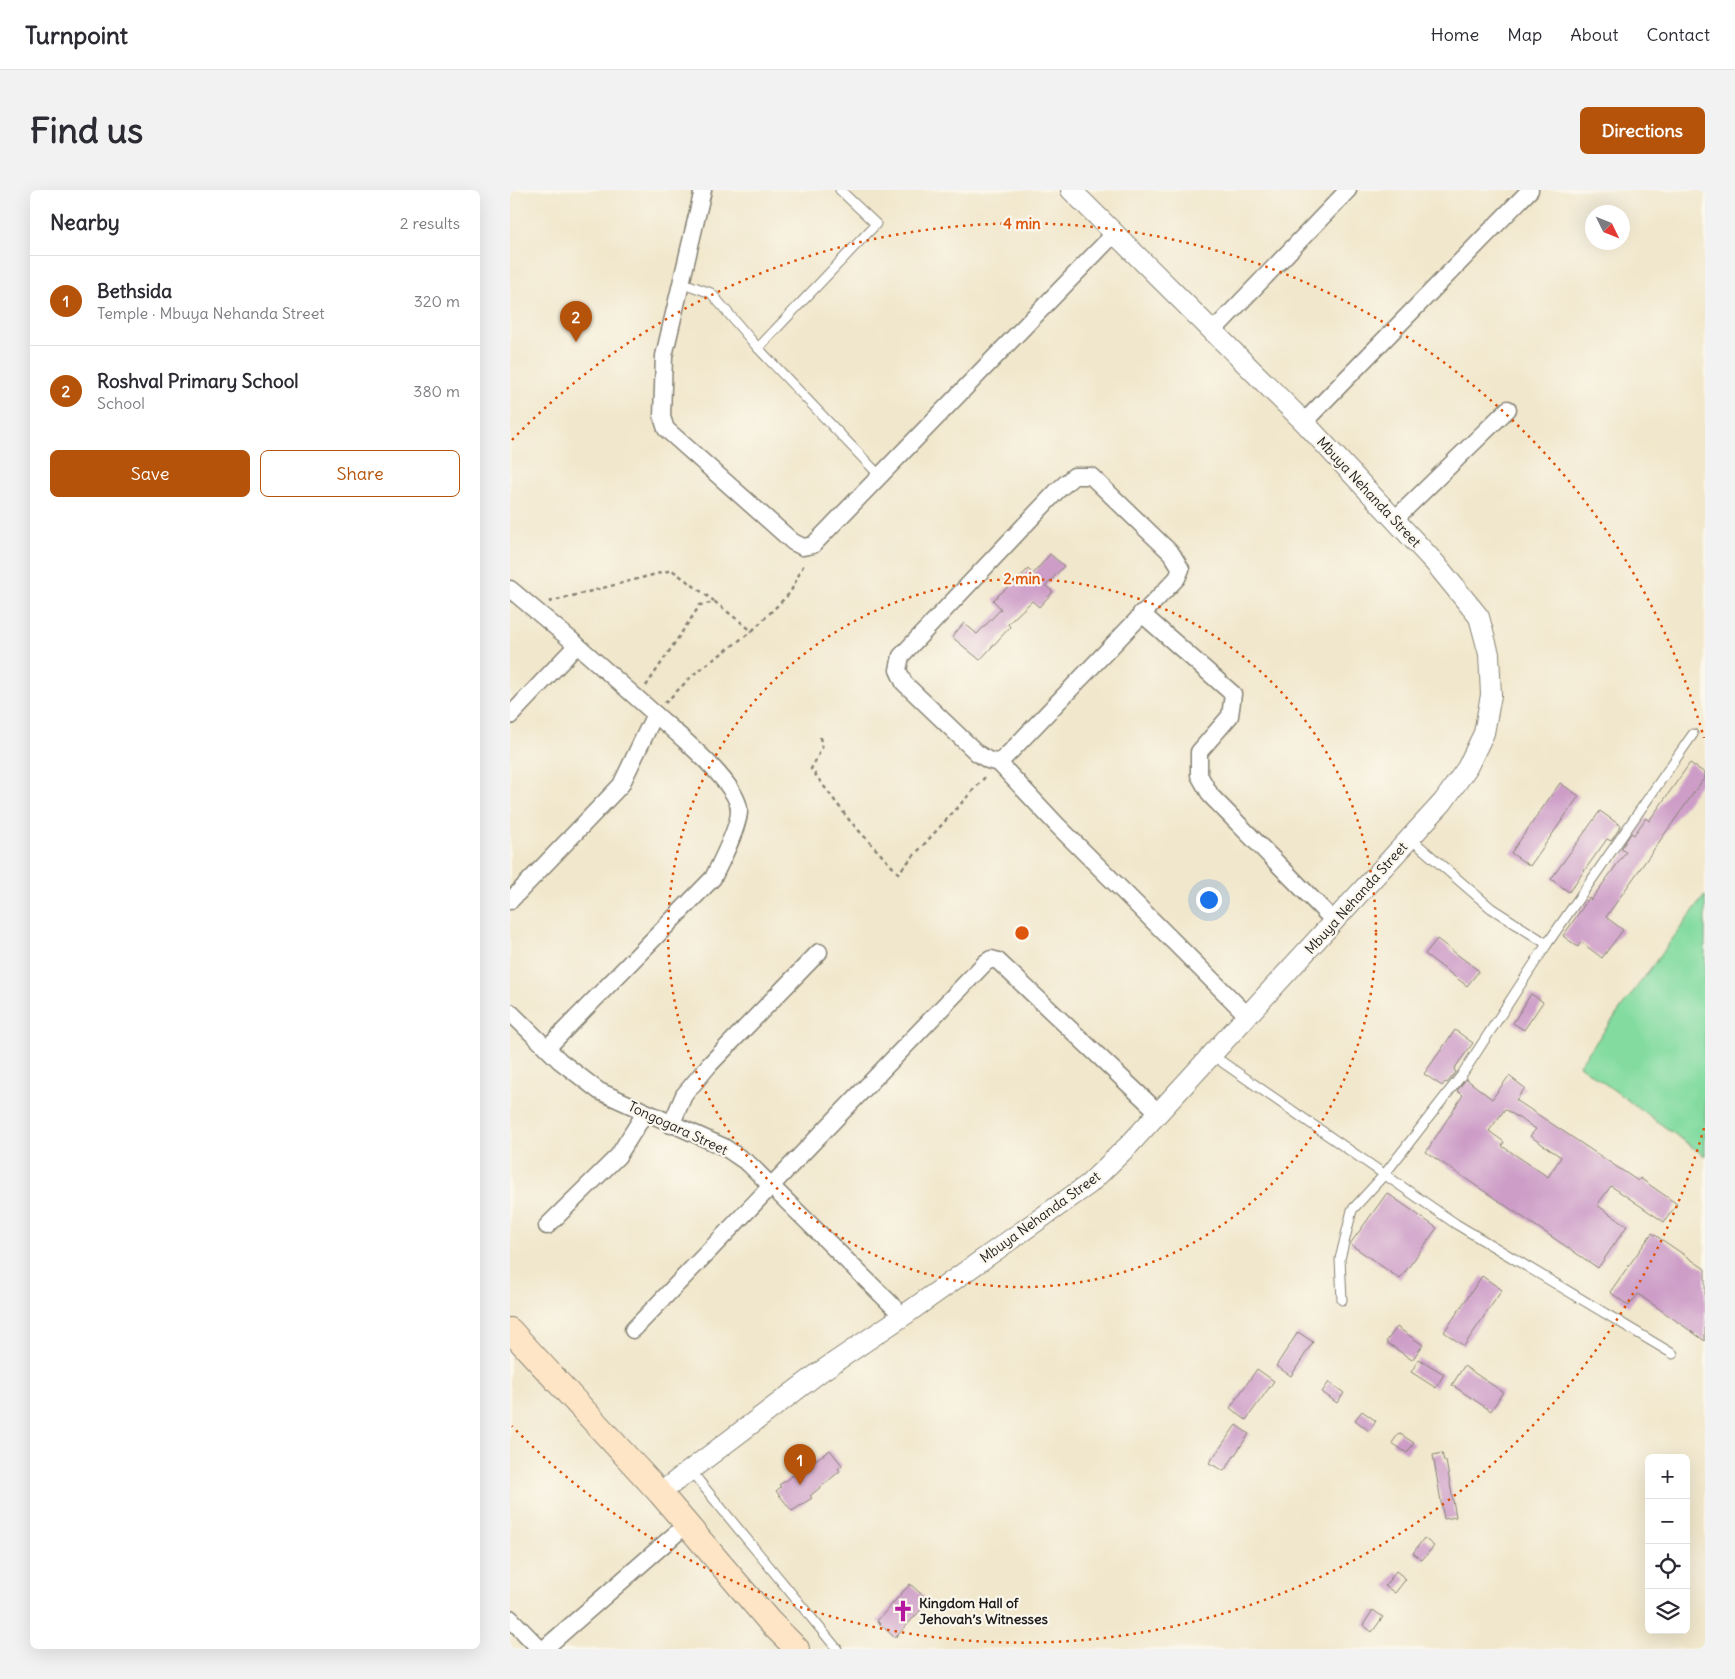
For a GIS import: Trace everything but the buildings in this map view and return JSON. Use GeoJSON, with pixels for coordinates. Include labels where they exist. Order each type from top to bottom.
{"type":"FeatureCollection","features":[{"type":"Feature","properties":{"kind":"main road"},"geometry":{"type":"LineString","coordinates":[[510,1330],[660,1493],[796,1649]]}},
{"type":"Feature","properties":{"kind":"street"},"geometry":{"type":"LineString","coordinates":[[703,190],[683,283],[664,356],[662,417],[666,429],[793,542],[803,547],[813,545],[1116,233]]}},
{"type":"Feature","properties":{"kind":"street","name":"Mbuya Nehanda Street"},"geometry":{"type":"LineString","coordinates":[[660,1493],[820,1372],[903,1316],[1089,1184],[1159,1113],[1443,802],[1467,768],[1484,733],[1491,695],[1489,654],[1479,617],[1435,563],[1304,422],[1214,330],[1071,190]]}},
{"type":"Feature","properties":{"kind":"street"},"geometry":{"type":"LineString","coordinates":[[1214,330],[1348,190]]}},
{"type":"Feature","properties":{"kind":"street"},"geometry":{"type":"LineString","coordinates":[[1304,422],[1530,190]]}},
{"type":"Feature","properties":{"kind":"street"},"geometry":{"type":"LineString","coordinates":[[1395,519],[1508,409]]}},
{"type":"Feature","properties":{"kind":"street"},"geometry":{"type":"LineString","coordinates":[[999,763],[1141,613],[1177,578],[1181,569],[1172,554],[1091,476],[1074,476],[1057,491],[901,656],[898,670],[904,683],[977,753],[988,760],[999,763],[1064,833],[1248,1016]]}},
{"type":"Feature","properties":{"kind":"street"},"geometry":{"type":"LineString","coordinates":[[510,589],[638,698],[730,786],[740,810],[728,847],[713,878],[547,1048]]}},
{"type":"Feature","properties":{"kind":"street"},"geometry":{"type":"LineString","coordinates":[[1141,613],[1233,694],[1230,716],[1199,752],[1199,775],[1211,796],[1335,922]]}},
{"type":"Feature","properties":{"kind":"street"},"geometry":{"type":"LineString","coordinates":[[510,716],[577,645]]}},
{"type":"Feature","properties":{"kind":"street"},"geometry":{"type":"LineString","coordinates":[[510,901],[621,785],[655,714]]}},
{"type":"Feature","properties":{"kind":"street"},"geometry":{"type":"LineString","coordinates":[[671,1125],[684,1095],[710,1064],[819,952]]}},
{"type":"Feature","properties":{"kind":"street"},"geometry":{"type":"LineString","coordinates":[[633,1330],[985,963],[991,960],[998,961],[1159,1113]]}},
{"type":"Feature","properties":{"kind":"street","name":"Tongogara Street"},"geometry":{"type":"LineString","coordinates":[[510,1012],[547,1048],[599,1091],[671,1125],[724,1147],[749,1164],[771,1188],[876,1287],[903,1316]]}},
{"type":"Feature","properties":{"kind":"street"},"geometry":{"type":"LineString","coordinates":[[547,1226],[618,1156],[646,1113]]}},
{"type":"Feature","properties":{"kind":"street"},"geometry":{"type":"LineString","coordinates":[[510,1618],[542,1649],[687,1524]]}},
{"type":"Feature","properties":{"kind":"lane"},"geometry":{"type":"LineString","coordinates":[[758,348],[876,224],[840,190]]}},
{"type":"Feature","properties":{"kind":"lane"},"geometry":{"type":"LineString","coordinates":[[683,283],[711,293],[758,348],[880,476]]}},
{"type":"Feature","properties":{"kind":"lane"},"geometry":{"type":"LineString","coordinates":[[1342,1300],[1340,1258],[1352,1210],[1384,1175],[1461,1076],[1547,944],[1693,734]]}},
{"type":"Feature","properties":{"kind":"lane"},"geometry":{"type":"LineString","coordinates":[[1410,838],[1491,908],[1547,944]]}},
{"type":"Feature","properties":{"kind":"lane"},"geometry":{"type":"LineString","coordinates":[[1212,1055],[1456,1224],[1673,1354]]}},
{"type":"Feature","properties":{"kind":"lane"},"geometry":{"type":"LineString","coordinates":[[690,1470],[837,1649]]}},
{"type":"Feature","properties":{"kind":"path"},"geometry":{"type":"LineString","coordinates":[[655,714],[694,674],[752,631],[790,593],[813,545]]}},
{"type":"Feature","properties":{"kind":"path"},"geometry":{"type":"LineString","coordinates":[[531,608],[672,570],[752,631]]}},
{"type":"Feature","properties":{"kind":"path"},"geometry":{"type":"LineString","coordinates":[[638,698],[700,606],[715,602]]}},
{"type":"Feature","properties":{"kind":"path"},"geometry":{"type":"LineString","coordinates":[[820,737],[822,748],[811,769],[850,821],[898,873],[999,763]]}},
{"type":"Feature","properties":{"kind":"green space"},"geometry":{"type":"Polygon","coordinates":[[[1705,895],[1705,1156],[1579,1065],[1705,895]]]}},
{"type":"Feature","properties":{"kind":"place","name":"Roshval Primary School"},"geometry":{"type":"Point","coordinates":[576,342]}},
{"type":"Feature","properties":{"kind":"place","name":"Bethsida"},"geometry":{"type":"Point","coordinates":[800,1485]}},
{"type":"Feature","properties":{"kind":"place","name":"Kingdom Hall of Jehovah’s Witnesses"},"geometry":{"type":"Point","coordinates":[903,1611]}}]}
